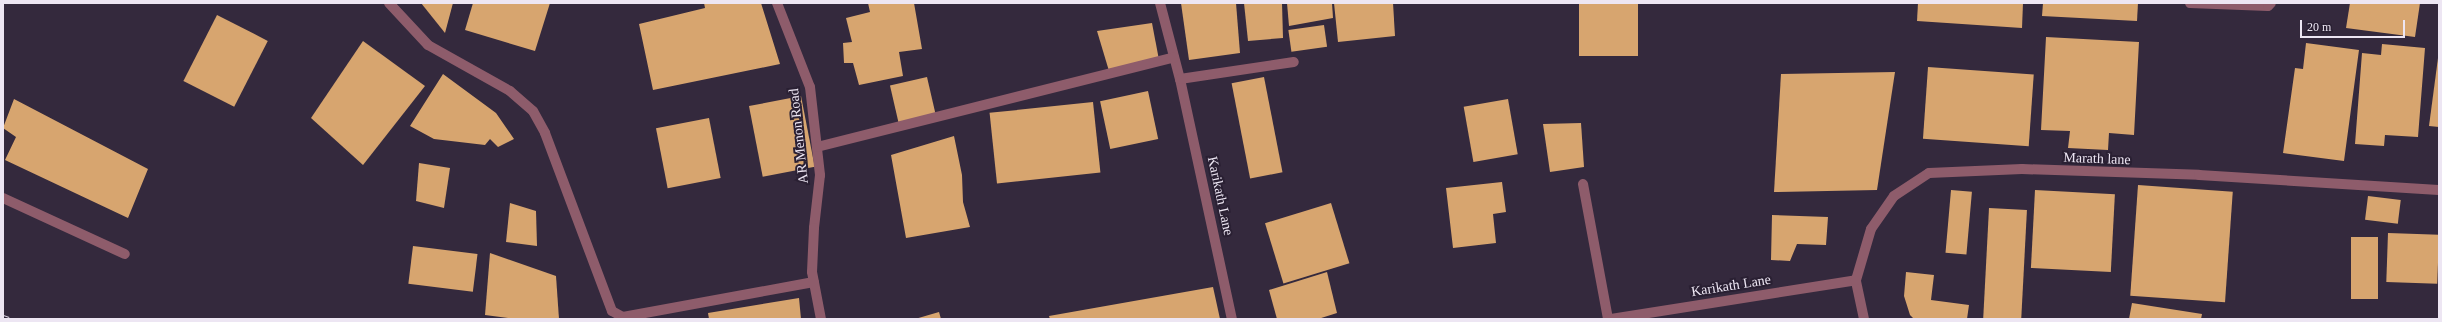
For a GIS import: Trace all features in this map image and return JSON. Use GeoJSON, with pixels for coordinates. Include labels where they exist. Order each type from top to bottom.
{"type":"FeatureCollection","features":[{"type":"Feature","properties":{"kind":"street"},"geometry":{"type":"LineString","coordinates":[[389,3],[428,45],[510,91],[533,111],[545,133],[612,311],[623,317],[814,282]]}},
{"type":"Feature","properties":{"kind":"street","name":"AR Menon Road"},"geometry":{"type":"LineString","coordinates":[[777,3],[810,87],[820,175],[814,228],[814,282],[821,319]]}},
{"type":"Feature","properties":{"kind":"street","name":"Karikath Lane"},"geometry":{"type":"LineString","coordinates":[[1160,3],[1180,79],[1232,319]]}},
{"type":"Feature","properties":{"kind":"street"},"geometry":{"type":"LineString","coordinates":[[2190,3],[2268,6],[2271,3]]}},
{"type":"Feature","properties":{"kind":"street"},"geometry":{"type":"LineString","coordinates":[[817,147],[1174,57]]}},
{"type":"Feature","properties":{"kind":"street"},"geometry":{"type":"LineString","coordinates":[[1180,79],[1294,62]]}},
{"type":"Feature","properties":{"kind":"street","name":"Marath lane"},"geometry":{"type":"LineString","coordinates":[[1864,319],[1856,280],[1871,229],[1894,196],[1929,173],[2022,169],[2198,175],[2439,190]]}},
{"type":"Feature","properties":{"kind":"street"},"geometry":{"type":"LineString","coordinates":[[1583,184],[1610,319]]}},
{"type":"Feature","properties":{"kind":"street"},"geometry":{"type":"LineString","coordinates":[[3,198],[125,254]]}},
{"type":"Feature","properties":{"kind":"street","name":"Karikath Lane"},"geometry":{"type":"LineString","coordinates":[[1610,319],[1856,280]]}},
{"type":"Feature","properties":{"kind":"building"},"geometry":{"type":"Polygon","coordinates":[[[421,3],[453,3],[445,33],[421,3]]]}},
{"type":"Feature","properties":{"kind":"building"},"geometry":{"type":"Polygon","coordinates":[[[473,3],[550,3],[535,51],[465,30],[473,3]]]}},
{"type":"Feature","properties":{"kind":"building"},"geometry":{"type":"Polygon","coordinates":[[[704,3],[761,3],[780,64],[653,90],[639,24],[705,8],[704,3]]]}},
{"type":"Feature","properties":{"kind":"building"},"geometry":{"type":"Polygon","coordinates":[[[868,3],[914,3],[922,49],[899,52],[903,76],[859,85],[853,63],[844,63],[843,43],[852,42],[846,18],[870,12],[868,3]]]}},
{"type":"Feature","properties":{"kind":"building"},"geometry":{"type":"Polygon","coordinates":[[[1181,3],[1236,3],[1240,53],[1189,60],[1181,3]]]}},
{"type":"Feature","properties":{"kind":"building"},"geometry":{"type":"Polygon","coordinates":[[[1244,3],[1282,3],[1283,38],[1248,41],[1244,3]]]}},
{"type":"Feature","properties":{"kind":"building"},"geometry":{"type":"Polygon","coordinates":[[[1287,3],[1332,3],[1333,18],[1289,26],[1287,3]]]}},
{"type":"Feature","properties":{"kind":"building"},"geometry":{"type":"Polygon","coordinates":[[[1334,3],[1393,3],[1395,36],[1338,42],[1334,3]]]}},
{"type":"Feature","properties":{"kind":"building"},"geometry":{"type":"Polygon","coordinates":[[[1579,3],[1638,3],[1638,56],[1579,56],[1579,3]]]}},
{"type":"Feature","properties":{"kind":"building"},"geometry":{"type":"Polygon","coordinates":[[[1918,3],[2023,3],[2022,28],[1917,21],[1918,3]]]}},
{"type":"Feature","properties":{"kind":"building"},"geometry":{"type":"Polygon","coordinates":[[[2043,3],[2138,3],[2137,21],[2042,16],[2043,3]]]}},
{"type":"Feature","properties":{"kind":"building"},"geometry":{"type":"Polygon","coordinates":[[[2350,3],[2420,3],[2415,37],[2346,28],[2350,3]]]}},
{"type":"Feature","properties":{"kind":"building"},"geometry":{"type":"Polygon","coordinates":[[[217,15],[268,41],[234,107],[183,81],[217,15]]]}},
{"type":"Feature","properties":{"kind":"building"},"geometry":{"type":"Polygon","coordinates":[[[1152,23],[1159,60],[1109,71],[1097,31],[1152,23]]]}},
{"type":"Feature","properties":{"kind":"building"},"geometry":{"type":"Polygon","coordinates":[[[1324,25],[1327,47],[1291,52],[1288,30],[1324,25]]]}},
{"type":"Feature","properties":{"kind":"building"},"geometry":{"type":"Polygon","coordinates":[[[2046,37],[2139,42],[2134,135],[2109,133],[2108,150],[2068,148],[2070,131],[2041,130],[2046,37]]]}},
{"type":"Feature","properties":{"kind":"building"},"geometry":{"type":"Polygon","coordinates":[[[363,41],[425,86],[363,165],[311,118],[363,41]]]}},
{"type":"Feature","properties":{"kind":"building"},"geometry":{"type":"Polygon","coordinates":[[[2306,43],[2359,50],[2344,161],[2283,153],[2295,68],[2303,69],[2306,43]]]}},
{"type":"Feature","properties":{"kind":"building"},"geometry":{"type":"Polygon","coordinates":[[[2382,44],[2425,48],[2418,137],[2385,135],[2384,146],[2355,144],[2362,53],[2381,55],[2382,44]]]}},
{"type":"Feature","properties":{"kind":"building"},"geometry":{"type":"Polygon","coordinates":[[[2439,58],[2439,127],[2429,126],[2439,58]]]}},
{"type":"Feature","properties":{"kind":"building"},"geometry":{"type":"Polygon","coordinates":[[[1928,67],[2034,74],[2029,146],[1923,139],[1928,67]]]}},
{"type":"Feature","properties":{"kind":"building"},"geometry":{"type":"Polygon","coordinates":[[[1895,72],[1877,190],[1774,192],[1781,74],[1895,72]]]}},
{"type":"Feature","properties":{"kind":"building"},"geometry":{"type":"Polygon","coordinates":[[[443,74],[496,113],[514,139],[498,147],[490,139],[485,145],[434,139],[410,126],[443,74]]]}},
{"type":"Feature","properties":{"kind":"building"},"geometry":{"type":"Polygon","coordinates":[[[927,77],[936,116],[899,125],[890,86],[927,77]]]}},
{"type":"Feature","properties":{"kind":"building"},"geometry":{"type":"Polygon","coordinates":[[[1264,77],[1283,172],[1250,179],[1232,83],[1264,77]]]}},
{"type":"Feature","properties":{"kind":"building"},"geometry":{"type":"Polygon","coordinates":[[[1148,91],[1158,139],[1110,149],[1100,101],[1148,91]]]}},
{"type":"Feature","properties":{"kind":"building"},"geometry":{"type":"Polygon","coordinates":[[[801,96],[815,167],[763,177],[749,106],[801,96]]]}},
{"type":"Feature","properties":{"kind":"building"},"geometry":{"type":"Polygon","coordinates":[[[14,99],[148,169],[128,218],[5,160],[16,137],[3,128],[14,99]]]}},
{"type":"Feature","properties":{"kind":"building"},"geometry":{"type":"Polygon","coordinates":[[[1508,99],[1518,154],[1473,162],[1464,107],[1508,99]]]}},
{"type":"Feature","properties":{"kind":"building"},"geometry":{"type":"Polygon","coordinates":[[[1093,102],[1100,173],[997,183],[990,113],[1093,102]]]}},
{"type":"Feature","properties":{"kind":"building"},"geometry":{"type":"Polygon","coordinates":[[[709,118],[721,178],[668,188],[656,128],[709,118]]]}},
{"type":"Feature","properties":{"kind":"building"},"geometry":{"type":"Polygon","coordinates":[[[1581,123],[1584,167],[1550,172],[1543,124],[1581,123]]]}},
{"type":"Feature","properties":{"kind":"building"},"geometry":{"type":"Polygon","coordinates":[[[954,136],[962,175],[963,202],[970,227],[906,238],[891,155],[954,136]]]}},
{"type":"Feature","properties":{"kind":"building"},"geometry":{"type":"Polygon","coordinates":[[[419,163],[450,168],[444,208],[416,201],[419,163]]]}},
{"type":"Feature","properties":{"kind":"building"},"geometry":{"type":"Polygon","coordinates":[[[1502,182],[1506,212],[1493,214],[1496,243],[1453,248],[1446,188],[1502,182]]]}},
{"type":"Feature","properties":{"kind":"building"},"geometry":{"type":"Polygon","coordinates":[[[2138,185],[2233,192],[2225,302],[2130,296],[2138,185]]]}},
{"type":"Feature","properties":{"kind":"building"},"geometry":{"type":"Polygon","coordinates":[[[1951,190],[1972,192],[1966,255],[1946,253],[1951,190]]]}},
{"type":"Feature","properties":{"kind":"building"},"geometry":{"type":"Polygon","coordinates":[[[2035,190],[2115,194],[2111,272],[2031,268],[2035,190]]]}},
{"type":"Feature","properties":{"kind":"building"},"geometry":{"type":"Polygon","coordinates":[[[2368,196],[2401,200],[2398,224],[2365,220],[2368,196]]]}},
{"type":"Feature","properties":{"kind":"building"},"geometry":{"type":"Polygon","coordinates":[[[510,203],[536,211],[537,246],[506,242],[510,203]]]}},
{"type":"Feature","properties":{"kind":"building"},"geometry":{"type":"Polygon","coordinates":[[[1331,203],[1349,263],[1283,283],[1265,223],[1331,203]]]}},
{"type":"Feature","properties":{"kind":"building"},"geometry":{"type":"Polygon","coordinates":[[[1989,208],[2027,210],[2021,319],[1983,319],[1989,208]]]}},
{"type":"Feature","properties":{"kind":"building"},"geometry":{"type":"Polygon","coordinates":[[[1772,215],[1828,217],[1826,245],[1797,244],[1790,261],[1771,260],[1772,215]]]}},
{"type":"Feature","properties":{"kind":"building"},"geometry":{"type":"Polygon","coordinates":[[[2388,233],[2439,235],[2437,284],[2386,282],[2388,233]]]}},
{"type":"Feature","properties":{"kind":"building"},"geometry":{"type":"Polygon","coordinates":[[[2351,237],[2378,237],[2378,299],[2351,299],[2351,237]]]}},
{"type":"Feature","properties":{"kind":"building"},"geometry":{"type":"Polygon","coordinates":[[[413,246],[478,254],[473,292],[408,284],[413,246]]]}},
{"type":"Feature","properties":{"kind":"building"},"geometry":{"type":"Polygon","coordinates":[[[490,253],[556,276],[559,319],[517,319],[485,315],[490,253]]]}},
{"type":"Feature","properties":{"kind":"building"},"geometry":{"type":"Polygon","coordinates":[[[1327,272],[1337,313],[1318,319],[1277,319],[1269,290],[1327,272]]]}},
{"type":"Feature","properties":{"kind":"building"},"geometry":{"type":"Polygon","coordinates":[[[1906,272],[1934,275],[1931,300],[1969,305],[1967,319],[1914,319],[1910,315],[1904,296],[1906,272]]]}},
{"type":"Feature","properties":{"kind":"building"},"geometry":{"type":"Polygon","coordinates":[[[1213,287],[1220,319],[1050,319],[1049,316],[1213,287]]]}},
{"type":"Feature","properties":{"kind":"building"},"geometry":{"type":"Polygon","coordinates":[[[799,298],[801,319],[709,319],[708,313],[799,298]]]}},
{"type":"Feature","properties":{"kind":"building"},"geometry":{"type":"Polygon","coordinates":[[[2132,303],[2202,314],[2201,319],[2129,319],[2132,303]]]}},
{"type":"Feature","properties":{"kind":"building"},"geometry":{"type":"Polygon","coordinates":[[[939,312],[941,319],[915,319],[939,312]]]}},
{"type":"Feature","properties":{"kind":"railway"},"geometry":{"type":"LineString","coordinates":[[3,317],[9,319]]}}]}
